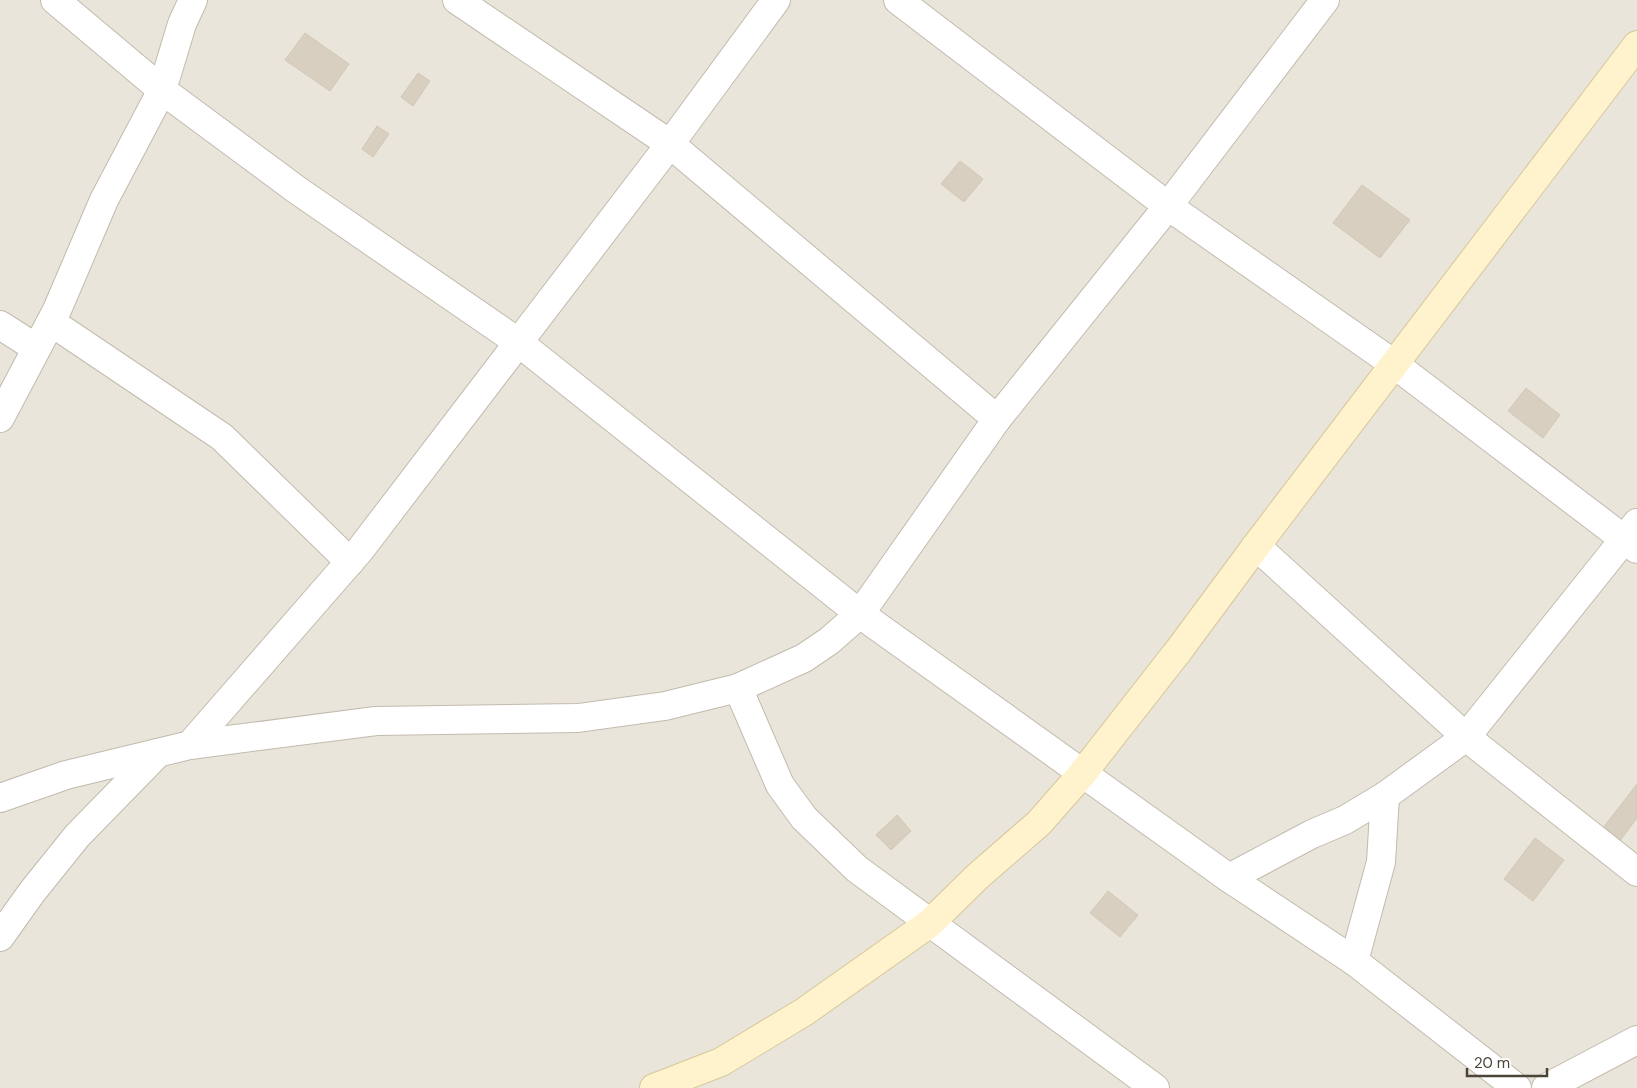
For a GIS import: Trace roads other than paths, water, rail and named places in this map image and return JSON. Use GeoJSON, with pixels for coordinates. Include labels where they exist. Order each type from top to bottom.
{"type":"FeatureCollection","features":[{"type":"Feature","properties":{"kind":"main road"},"geometry":{"type":"LineString","coordinates":[[654,1088],[721,1062],[804,1012],[930,923],[978,876],[1039,822],[1082,774],[1179,650],[1637,45]]}},
{"type":"Feature","properties":{"kind":"street"},"geometry":{"type":"LineString","coordinates":[[55,0],[162,90],[297,190],[518,342],[860,614],[1229,878],[1354,961],[1517,1088]]}},
{"type":"Feature","properties":{"kind":"street"},"geometry":{"type":"LineString","coordinates":[[0,418],[50,322],[104,200],[162,90],[182,24],[193,0]]}},
{"type":"Feature","properties":{"kind":"street"},"geometry":{"type":"LineString","coordinates":[[458,0],[670,144],[997,419]]}},
{"type":"Feature","properties":{"kind":"street"},"geometry":{"type":"LineString","coordinates":[[190,745],[350,562],[670,144],[776,0]]}},
{"type":"Feature","properties":{"kind":"street"},"geometry":{"type":"LineString","coordinates":[[898,0],[1168,206],[1394,364],[1633,537],[1466,737],[1385,796],[1345,820],[1312,834],[1229,878]]}},
{"type":"Feature","properties":{"kind":"street"},"geometry":{"type":"LineString","coordinates":[[0,798],[66,775],[190,745],[376,721],[578,718],[665,706],[738,688],[804,658],[829,642],[860,614],[997,419],[1168,206],[1318,2]]}},
{"type":"Feature","properties":{"kind":"street"},"geometry":{"type":"LineString","coordinates":[[50,322],[222,437],[350,562]]}},
{"type":"Feature","properties":{"kind":"street"},"geometry":{"type":"LineString","coordinates":[[0,325],[36,348]]}},
{"type":"Feature","properties":{"kind":"street"},"geometry":{"type":"LineString","coordinates":[[1256,546],[1466,737],[1637,872]]}},
{"type":"Feature","properties":{"kind":"street"},"geometry":{"type":"LineString","coordinates":[[738,688],[780,785],[804,818],[857,869],[1156,1088]]}},
{"type":"Feature","properties":{"kind":"street"},"geometry":{"type":"LineString","coordinates":[[0,937],[32,892],[77,836],[158,753]]}},
{"type":"Feature","properties":{"kind":"street"},"geometry":{"type":"LineString","coordinates":[[1354,961],[1381,862],[1385,796]]}},
{"type":"Feature","properties":{"kind":"street"},"geometry":{"type":"LineString","coordinates":[[1546,1088],[1637,1040]]}}]}
